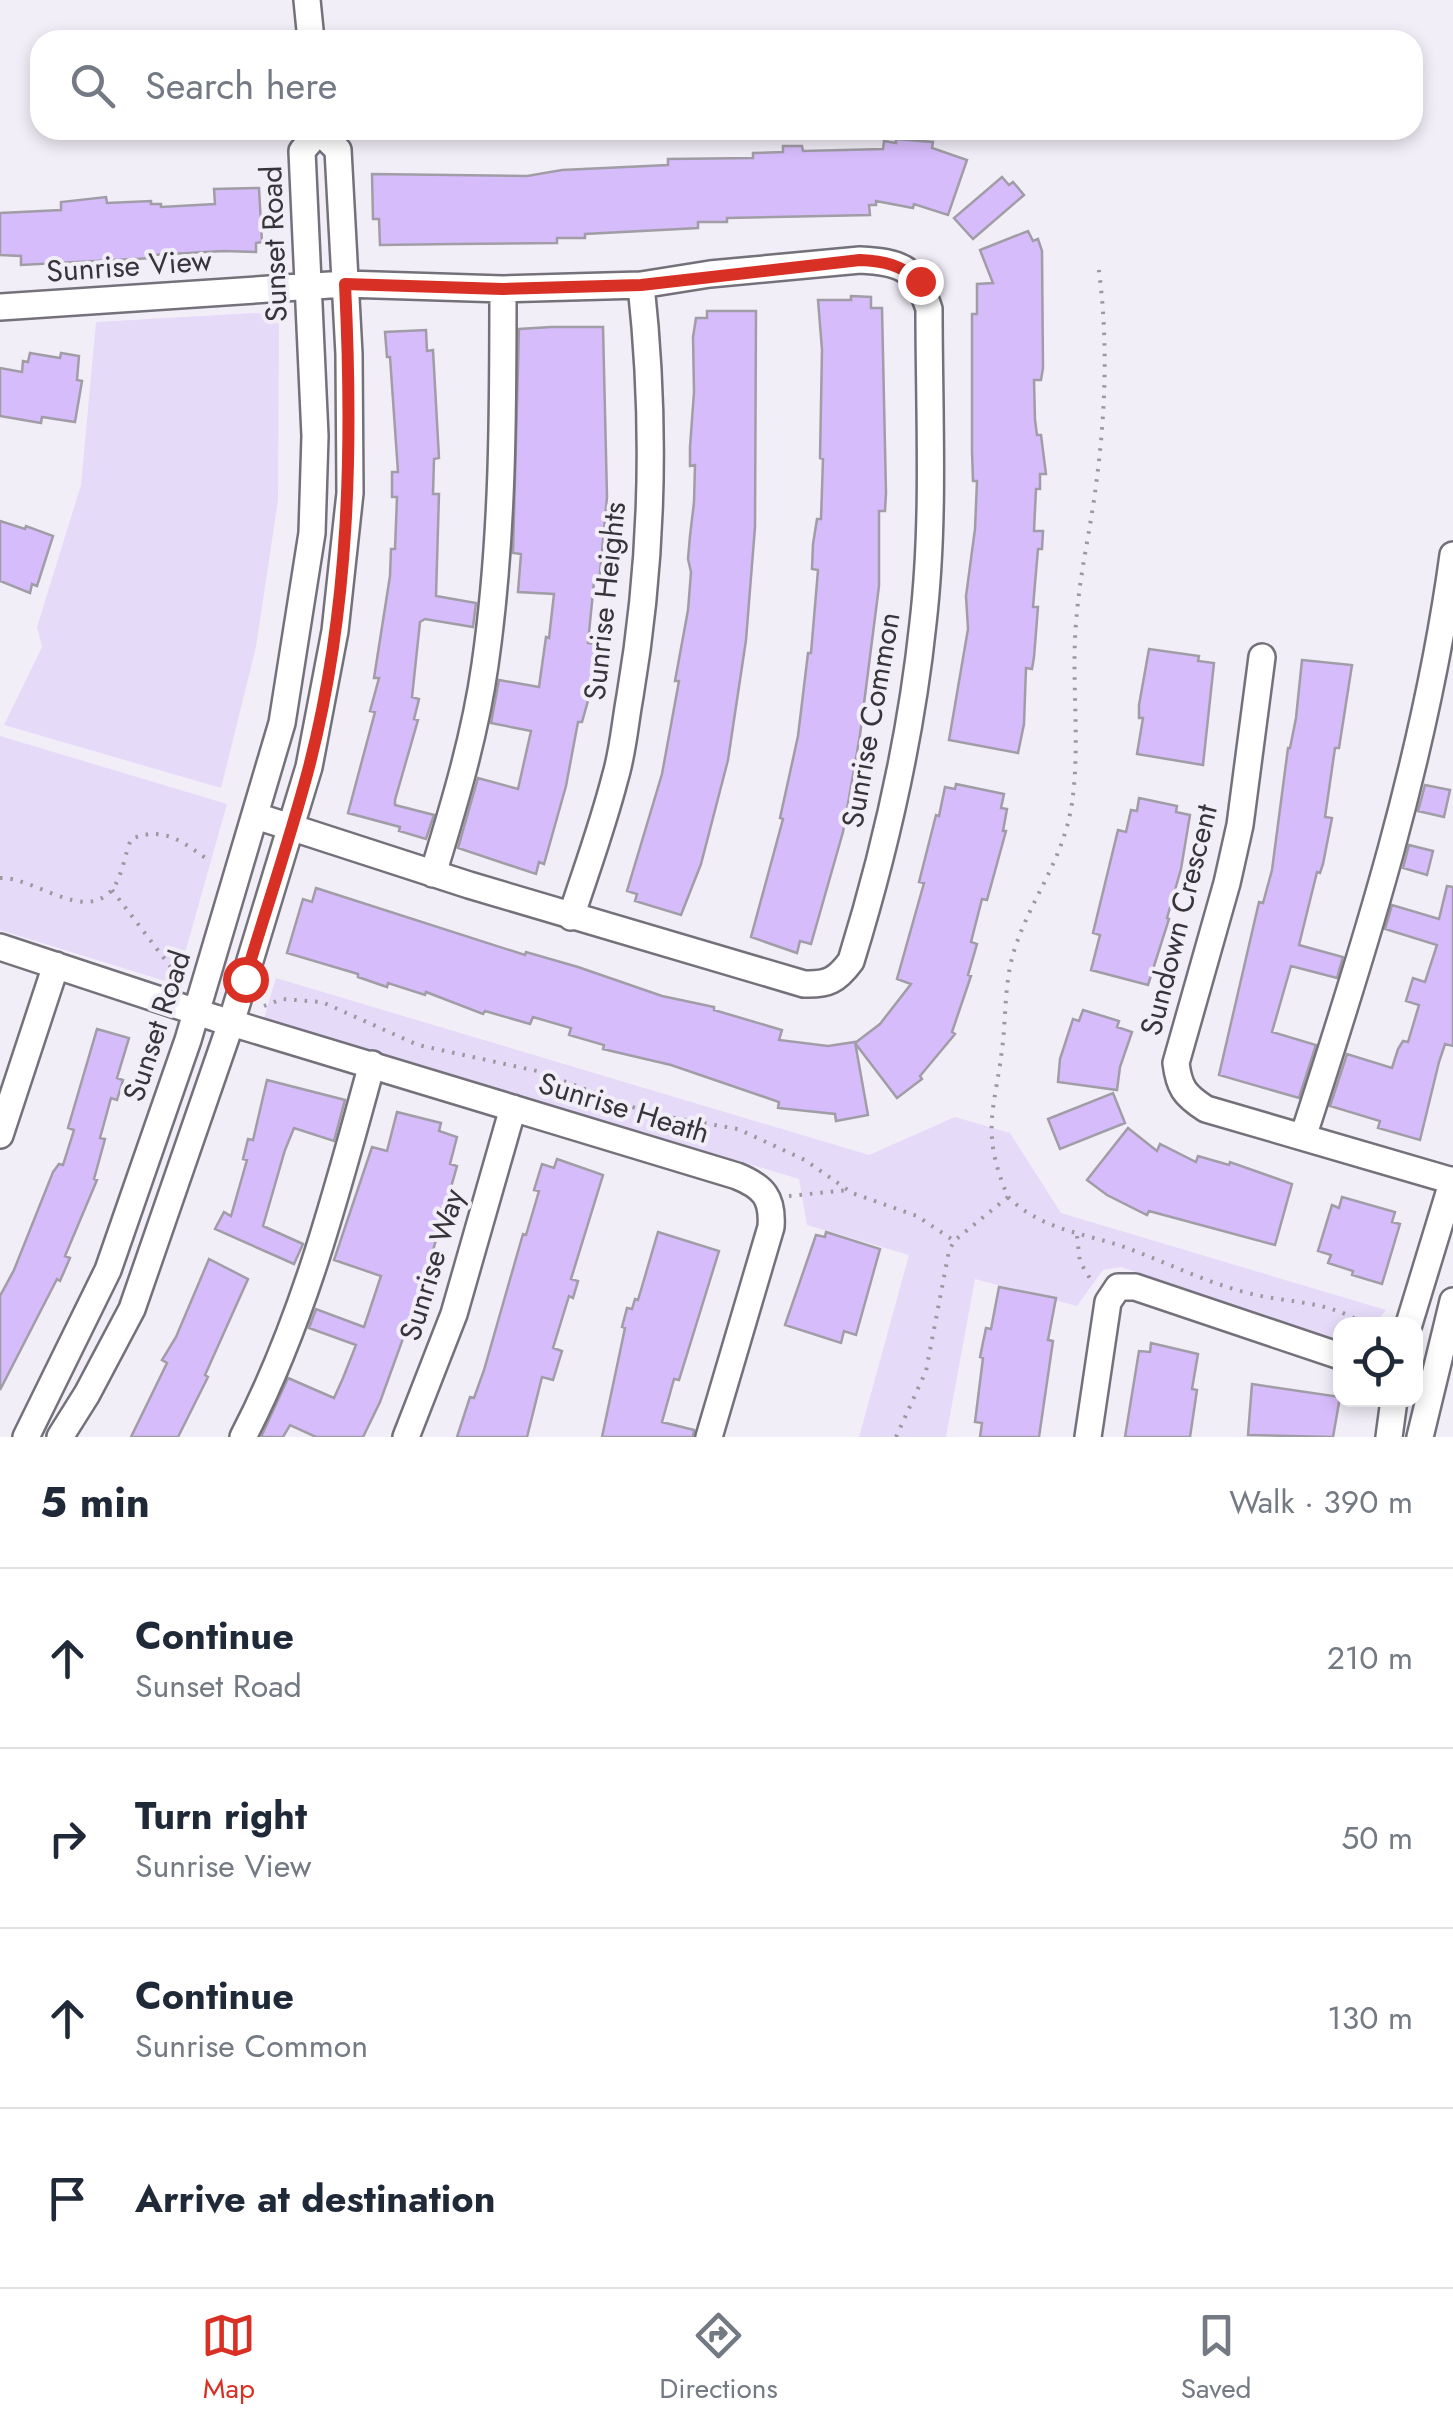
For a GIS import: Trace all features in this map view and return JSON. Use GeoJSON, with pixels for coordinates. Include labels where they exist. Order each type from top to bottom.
{"type":"FeatureCollection","features":[{"type":"Feature","properties":{"kind":"street"},"geometry":{"type":"LineString","coordinates":[[308,0],[310,30]]}},
{"type":"Feature","properties":{"kind":"street","name":"Sunset Road"},"geometry":{"type":"LineString","coordinates":[[60,1437],[132,1309],[214,1018],[256,816],[282,723],[312,533],[315,436],[302,151],[311,140]]}},
{"type":"Feature","properties":{"kind":"street","name":"Sunset Road"},"geometry":{"type":"LineString","coordinates":[[26,1437],[108,1270],[291,828],[309,767],[344,562],[350,493],[338,150],[328,140]]}},
{"type":"Feature","properties":{"kind":"street","name":"Sunrise Common"},"geometry":{"type":"LineString","coordinates":[[256,816],[571,917],[804,984],[821,985],[838,979],[852,960],[890,816],[912,708],[924,621],[929,533],[929,309],[920,281],[903,267],[860,260],[641,285],[503,289]]}},
{"type":"Feature","properties":{"kind":"street","name":"Sunrise View"},"geometry":{"type":"LineString","coordinates":[[0,307],[345,284],[503,289]]}},
{"type":"Feature","properties":{"kind":"street","name":"Sunrise Heights"},"geometry":{"type":"LineString","coordinates":[[571,917],[616,776],[639,642],[650,505],[647,343],[641,285]]}},
{"type":"Feature","properties":{"kind":"street"},"geometry":{"type":"LineString","coordinates":[[433,874],[459,789],[485,667],[503,486],[503,289]]}},
{"type":"Feature","properties":{"kind":"street"},"geometry":{"type":"LineString","coordinates":[[1303,1137],[1404,802],[1429,692],[1453,555]]}},
{"type":"Feature","properties":{"kind":"street","name":"Sundown Crescent"},"geometry":{"type":"LineString","coordinates":[[1262,657],[1236,844],[1176,1062],[1179,1086],[1188,1098],[1206,1109],[1453,1181]]}},
{"type":"Feature","properties":{"kind":"street","name":"Sunrise Heath"},"geometry":{"type":"LineString","coordinates":[[0,947],[214,1018],[737,1176],[762,1188],[769,1198]]}},
{"type":"Feature","properties":{"kind":"street"},"geometry":{"type":"LineString","coordinates":[[0,1134],[56,966]]}},
{"type":"Feature","properties":{"kind":"street"},"geometry":{"type":"LineString","coordinates":[[243,1437],[299,1305],[329,1220],[372,1064]]}},
{"type":"Feature","properties":{"kind":"street","name":"Sunrise Way"},"geometry":{"type":"LineString","coordinates":[[406,1437],[454,1314],[513,1108]]}},
{"type":"Feature","properties":{"kind":"street"},"geometry":{"type":"LineString","coordinates":[[1411,1317],[1453,1181]]}},
{"type":"Feature","properties":{"kind":"street"},"geometry":{"type":"LineString","coordinates":[[710,1437],[772,1228],[769,1198]]}},
{"type":"Feature","properties":{"kind":"street"},"geometry":{"type":"LineString","coordinates":[[1088,1437],[1108,1302],[1118,1287],[1135,1287],[1333,1354]]}},
{"type":"Feature","properties":{"kind":"street"},"geometry":{"type":"LineString","coordinates":[[1420,1437],[1453,1301]]}},
{"type":"Feature","properties":{"kind":"street"},"geometry":{"type":"LineString","coordinates":[[1389,1437],[1393,1407]]}},
{"type":"Feature","properties":{"kind":"path"},"geometry":{"type":"LineString","coordinates":[[1098,264],[1103,344],[1100,434],[1098,474],[1076,615],[1074,779],[1066,836],[1023,930],[1008,975],[1000,1064],[990,1118],[994,1161],[1008,1197],[1033,1217],[1077,1236],[1125,1247],[1220,1286],[1320,1306],[1347,1317]]}},
{"type":"Feature","properties":{"kind":"path"},"geometry":{"type":"LineString","coordinates":[[0,878],[20,879],[73,901],[96,900],[112,890],[131,839],[146,833],[172,837],[211,862]]}},
{"type":"Feature","properties":{"kind":"path"},"geometry":{"type":"LineString","coordinates":[[112,890],[173,970],[176,984]]}},
{"type":"Feature","properties":{"kind":"path"},"geometry":{"type":"LineString","coordinates":[[260,1008],[282,1000],[322,1002],[418,1045],[547,1074],[650,1114],[738,1129],[805,1160],[848,1190],[918,1216],[954,1240]]}},
{"type":"Feature","properties":{"kind":"path"},"geometry":{"type":"LineString","coordinates":[[540,1098],[547,1074]]}},
{"type":"Feature","properties":{"kind":"path"},"geometry":{"type":"LineString","coordinates":[[769,1198],[848,1190]]}},
{"type":"Feature","properties":{"kind":"path"},"geometry":{"type":"LineString","coordinates":[[896,1437],[926,1372],[936,1309],[954,1240],[1008,1197]]}},
{"type":"Feature","properties":{"kind":"path"},"geometry":{"type":"LineString","coordinates":[[1077,1236],[1080,1262],[1091,1280]]}},
{"type":"Feature","properties":{"kind":"shaded area"},"geometry":{"type":"Polygon","coordinates":[[[254,313],[279,324],[278,500],[256,647],[221,788],[4,725],[42,647],[37,627],[81,485],[96,322],[254,313]]]}},
{"type":"Feature","properties":{"kind":"shaded area"},"geometry":{"type":"Polygon","coordinates":[[[0,736],[227,804],[175,978],[165,981],[0,930],[0,736]]]}},
{"type":"Feature","properties":{"kind":"shaded area"},"geometry":{"type":"Polygon","coordinates":[[[276,978],[869,1155],[955,1117],[1010,1133],[1061,1213],[1386,1310],[1380,1317],[1333,1317],[1333,1338],[1121,1267],[1103,1270],[1077,1306],[975,1279],[946,1437],[859,1437],[909,1255],[807,1225],[799,1179],[264,1018],[276,978]]]}},
{"type":"Feature","properties":{"kind":"building"},"geometry":{"type":"Polygon","coordinates":[[[884,141],[933,142],[932,148],[967,160],[948,215],[914,204],[913,208],[876,201],[876,205],[869,205],[870,215],[727,218],[727,222],[698,222],[698,228],[585,234],[585,238],[557,238],[557,243],[380,245],[379,219],[373,219],[372,174],[527,176],[562,170],[668,165],[668,159],[753,158],[753,153],[783,152],[783,146],[802,146],[803,151],[883,149],[884,141]]]}},
{"type":"Feature","properties":{"kind":"building"},"geometry":{"type":"Polygon","coordinates":[[[1002,177],[1009,185],[1013,182],[1024,195],[973,239],[954,218],[1002,177]]]}},
{"type":"Feature","properties":{"kind":"building"},"geometry":{"type":"Polygon","coordinates":[[[259,188],[262,242],[256,243],[256,252],[21,265],[21,256],[0,255],[0,213],[61,210],[61,202],[106,197],[107,203],[151,201],[161,207],[215,204],[214,189],[259,188]]]}},
{"type":"Feature","properties":{"kind":"building"},"geometry":{"type":"Polygon","coordinates":[[[1028,231],[1033,241],[1038,239],[1042,251],[1043,368],[1041,380],[1034,380],[1035,420],[1046,474],[1040,474],[1040,489],[1036,489],[1034,531],[1043,531],[1042,549],[1038,549],[1033,607],[1038,607],[1034,657],[1032,669],[1026,668],[1024,724],[1018,753],[949,740],[968,629],[966,596],[975,529],[972,314],[977,314],[977,284],[993,283],[980,250],[1028,231]]]}},
{"type":"Feature","properties":{"kind":"building"},"geometry":{"type":"Polygon","coordinates":[[[851,296],[871,297],[871,308],[882,308],[886,493],[885,511],[879,511],[879,586],[843,832],[811,944],[800,941],[797,953],[751,937],[783,819],[780,818],[811,653],[818,570],[812,569],[813,544],[817,519],[821,519],[823,459],[818,300],[851,300],[851,296]]]}},
{"type":"Feature","properties":{"kind":"building"},"geometry":{"type":"Polygon","coordinates":[[[707,311],[756,311],[755,527],[746,640],[728,760],[701,864],[681,915],[635,901],[637,894],[627,891],[662,774],[679,681],[675,681],[688,610],[694,502],[695,465],[690,466],[693,337],[696,318],[707,318],[707,311]]]}},
{"type":"Feature","properties":{"kind":"building"},"geometry":{"type":"Polygon","coordinates":[[[603,327],[607,497],[599,583],[594,582],[588,643],[595,644],[591,690],[582,722],[578,722],[566,786],[544,864],[539,862],[536,874],[458,848],[478,778],[518,789],[531,731],[491,723],[499,680],[539,687],[546,637],[549,638],[554,594],[518,592],[521,554],[513,553],[519,329],[603,327]]]}},
{"type":"Feature","properties":{"kind":"building"},"geometry":{"type":"Polygon","coordinates":[[[426,330],[427,351],[433,350],[439,458],[434,459],[433,494],[439,494],[436,596],[476,603],[473,627],[425,619],[420,622],[412,697],[419,699],[414,719],[418,720],[395,805],[434,815],[426,839],[399,831],[400,827],[348,813],[375,712],[370,711],[379,678],[374,678],[391,549],[395,549],[397,497],[392,497],[392,472],[398,472],[385,332],[426,330]]]}},
{"type":"Feature","properties":{"kind":"building"},"geometry":{"type":"Polygon","coordinates":[[[30,353],[60,358],[61,353],[79,356],[77,380],[82,381],[75,422],[42,417],[41,423],[0,416],[0,368],[22,372],[23,361],[28,362],[30,353]]]}},
{"type":"Feature","properties":{"kind":"building"},"geometry":{"type":"Polygon","coordinates":[[[0,521],[53,536],[37,586],[32,584],[30,593],[0,581],[0,521]]]}},
{"type":"Feature","properties":{"kind":"building"},"geometry":{"type":"Polygon","coordinates":[[[1149,649],[1199,656],[1198,661],[1214,663],[1203,765],[1137,754],[1143,718],[1139,718],[1139,705],[1149,649]]]}},
{"type":"Feature","properties":{"kind":"building"},"geometry":{"type":"Polygon","coordinates":[[[1302,660],[1352,665],[1325,817],[1332,818],[1299,945],[1343,957],[1337,978],[1291,966],[1272,1032],[1316,1045],[1299,1098],[1219,1075],[1259,902],[1263,903],[1272,870],[1302,660]]]}},
{"type":"Feature","properties":{"kind":"building"},"geometry":{"type":"Polygon","coordinates":[[[956,784],[1004,794],[1001,808],[1007,809],[1006,831],[971,942],[977,944],[952,1032],[955,1034],[920,1076],[922,1079],[897,1098],[855,1043],[880,1024],[911,984],[897,979],[924,883],[919,882],[936,815],[939,816],[945,787],[955,789],[956,784]]]}},
{"type":"Feature","properties":{"kind":"building"},"geometry":{"type":"Polygon","coordinates":[[[1425,785],[1450,790],[1444,817],[1418,811],[1425,785]]]}},
{"type":"Feature","properties":{"kind":"building"},"geometry":{"type":"Polygon","coordinates":[[[1139,798],[1177,806],[1176,812],[1190,815],[1169,919],[1148,985],[1091,970],[1100,935],[1093,933],[1118,830],[1126,832],[1131,810],[1137,811],[1139,798]]]}},
{"type":"Feature","properties":{"kind":"building"},"geometry":{"type":"Polygon","coordinates":[[[1409,845],[1433,851],[1427,875],[1403,868],[1409,845]]]}},
{"type":"Feature","properties":{"kind":"building"},"geometry":{"type":"Polygon","coordinates":[[[1447,886],[1453,887],[1453,1046],[1445,1044],[1420,1140],[1378,1128],[1380,1121],[1330,1106],[1347,1054],[1392,1068],[1398,1049],[1403,1041],[1408,1042],[1419,1005],[1406,1001],[1413,978],[1425,982],[1437,945],[1385,929],[1392,905],[1439,919],[1447,886]]]}},
{"type":"Feature","properties":{"kind":"building"},"geometry":{"type":"Polygon","coordinates":[[[316,888],[662,996],[714,1007],[782,1030],[779,1040],[828,1046],[855,1042],[868,1115],[836,1121],[835,1114],[778,1108],[779,1102],[671,1065],[603,1049],[604,1045],[569,1035],[571,1028],[533,1017],[530,1024],[485,1011],[483,1014],[426,992],[425,995],[388,983],[387,987],[287,953],[303,899],[312,902],[316,888]]]}},
{"type":"Feature","properties":{"kind":"building"},"geometry":{"type":"Polygon","coordinates":[[[1083,1010],[1119,1021],[1117,1027],[1132,1032],[1117,1090],[1058,1082],[1060,1059],[1073,1019],[1079,1021],[1083,1010]]]}},
{"type":"Feature","properties":{"kind":"building"},"geometry":{"type":"Polygon","coordinates":[[[97,1029],[129,1038],[117,1078],[123,1080],[117,1100],[111,1098],[100,1138],[105,1139],[94,1179],[97,1180],[65,1256],[70,1258],[60,1281],[57,1279],[0,1390],[0,1296],[53,1172],[59,1164],[63,1165],[74,1130],[68,1128],[97,1029]]]}},
{"type":"Feature","properties":{"kind":"building"},"geometry":{"type":"Polygon","coordinates":[[[267,1080],[345,1100],[334,1141],[294,1128],[285,1150],[263,1226],[303,1244],[294,1264],[215,1229],[224,1212],[231,1216],[247,1160],[243,1159],[248,1139],[253,1140],[267,1080]]]}},
{"type":"Feature","properties":{"kind":"building"},"geometry":{"type":"Polygon","coordinates":[[[1113,1093],[1125,1123],[1060,1149],[1048,1119],[1113,1093]]]}},
{"type":"Feature","properties":{"kind":"building"},"geometry":{"type":"Polygon","coordinates":[[[397,1112],[441,1123],[439,1131],[457,1137],[450,1164],[457,1166],[426,1275],[380,1402],[363,1437],[316,1437],[290,1425],[283,1437],[261,1437],[288,1378],[334,1398],[343,1378],[356,1345],[309,1328],[316,1309],[364,1327],[381,1276],[334,1260],[372,1147],[387,1151],[397,1112]]]}},
{"type":"Feature","properties":{"kind":"building"},"geometry":{"type":"Polygon","coordinates":[[[1128,1128],[1157,1151],[1160,1144],[1196,1162],[1198,1156],[1229,1165],[1230,1162],[1292,1184],[1275,1245],[1149,1211],[1147,1215],[1087,1180],[1128,1128]]]}},
{"type":"Feature","properties":{"kind":"building"},"geometry":{"type":"Polygon","coordinates":[[[557,1159],[603,1175],[571,1279],[578,1281],[573,1298],[569,1296],[553,1348],[562,1351],[553,1380],[542,1377],[527,1437],[457,1437],[484,1370],[539,1191],[534,1190],[542,1164],[554,1168],[557,1159]]]}},
{"type":"Feature","properties":{"kind":"building"},"geometry":{"type":"Polygon","coordinates":[[[1342,1197],[1395,1212],[1392,1222],[1400,1224],[1382,1284],[1328,1263],[1331,1255],[1318,1251],[1332,1205],[1339,1208],[1342,1197]]]}},
{"type":"Feature","properties":{"kind":"building"},"geometry":{"type":"Polygon","coordinates":[[[658,1232],[719,1251],[662,1422],[694,1430],[693,1437],[602,1437],[627,1308],[632,1309],[635,1299],[638,1300],[658,1232]]]}},
{"type":"Feature","properties":{"kind":"building"},"geometry":{"type":"Polygon","coordinates":[[[826,1232],[880,1249],[856,1335],[844,1331],[841,1343],[785,1325],[816,1235],[825,1237],[826,1232]]]}},
{"type":"Feature","properties":{"kind":"building"},"geometry":{"type":"Polygon","coordinates":[[[209,1259],[248,1279],[205,1375],[208,1377],[178,1437],[131,1437],[167,1363],[162,1360],[209,1259]]]}},
{"type":"Feature","properties":{"kind":"building"},"geometry":{"type":"Polygon","coordinates":[[[999,1287],[1056,1298],[1039,1437],[980,1437],[982,1423],[975,1422],[983,1358],[980,1357],[986,1328],[991,1329],[999,1287]]]}},
{"type":"Feature","properties":{"kind":"building"},"geometry":{"type":"Polygon","coordinates":[[[1151,1343],[1198,1354],[1190,1437],[1125,1437],[1139,1351],[1150,1352],[1151,1343]]]}},
{"type":"Feature","properties":{"kind":"building"},"geometry":{"type":"Polygon","coordinates":[[[1252,1384],[1333,1396],[1333,1407],[1338,1407],[1333,1437],[1248,1435],[1252,1384]]]}},
{"type":"Feature","properties":{"kind":"route"},"geometry":{"type":"LineString","coordinates":[[245,979],[309,767],[335,631],[350,493],[345,284],[503,289],[641,285],[710,274],[860,260],[903,267],[920,281]]}}]}
